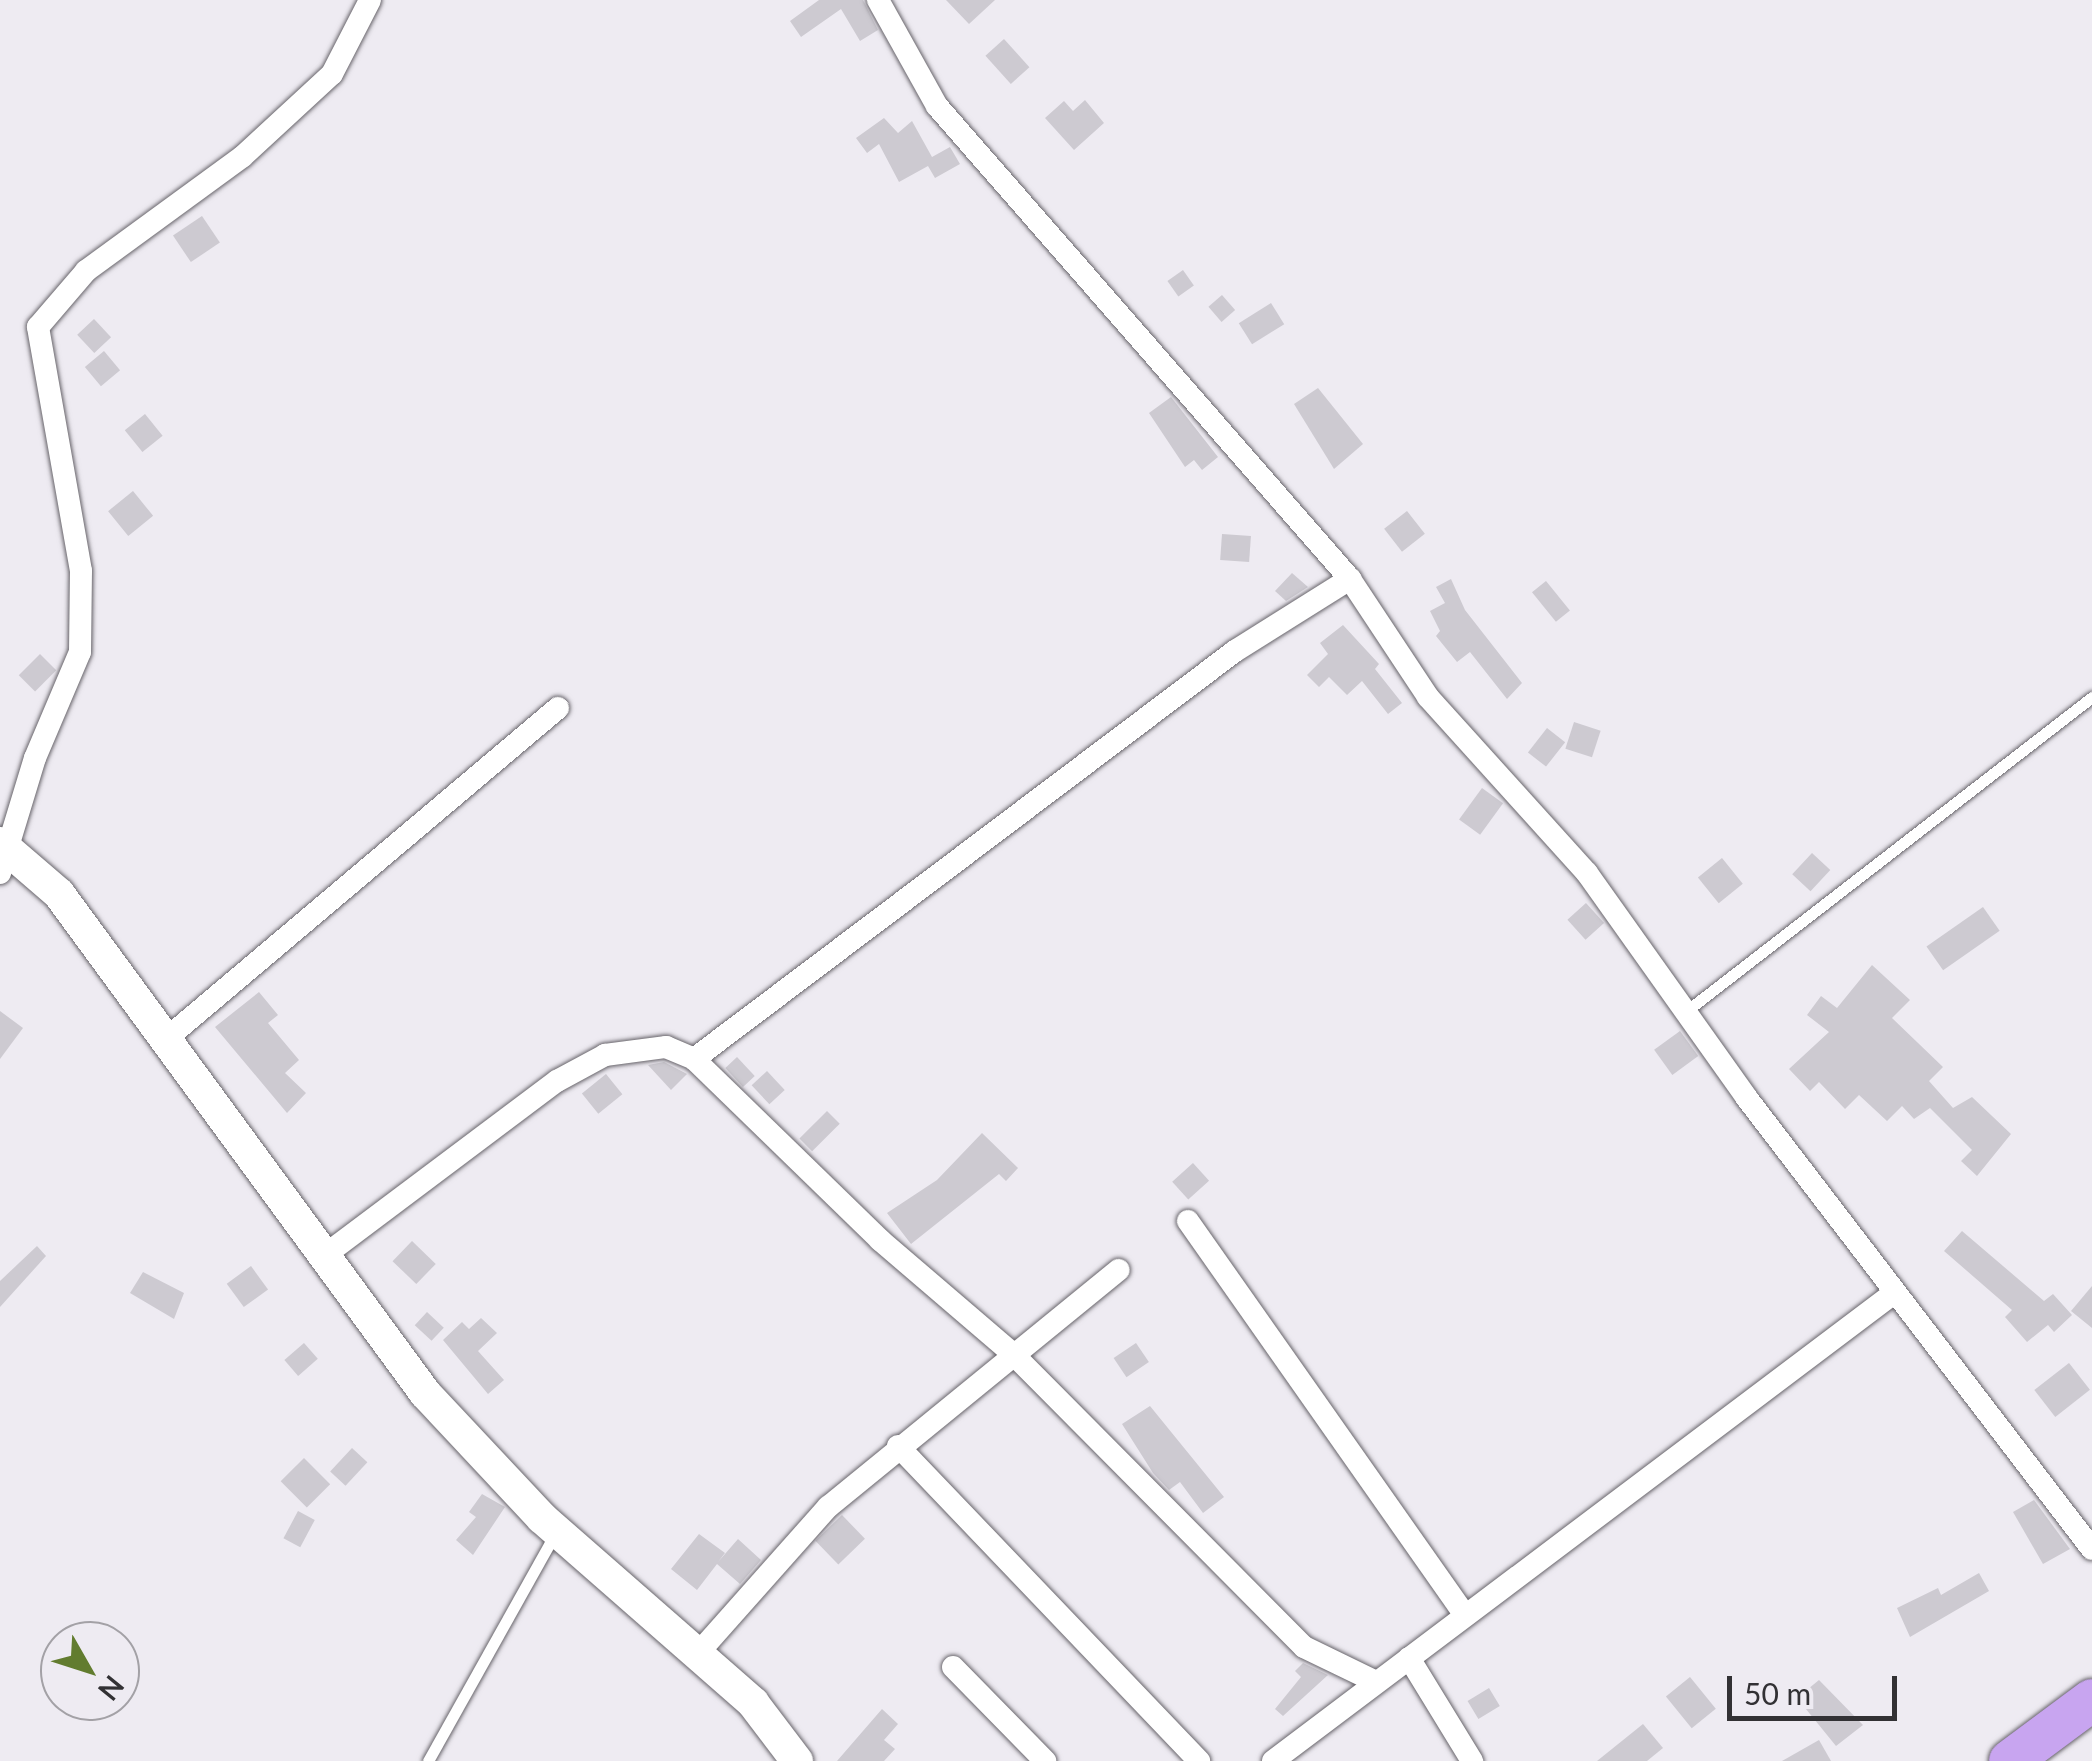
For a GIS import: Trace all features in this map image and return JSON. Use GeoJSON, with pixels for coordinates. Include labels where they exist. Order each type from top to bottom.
{"type":"FeatureCollection","features":[{"type":"Feature","properties":{"kind":"highway"},"geometry":{"type":"LineString","coordinates":[[2010,1761],[2092,1700]]}},
{"type":"Feature","properties":{"kind":"street"},"geometry":{"type":"LineString","coordinates":[[370,0],[332,74],[242,158],[86,271],[38,327],[81,572],[80,652],[1,855],[59,894],[425,1393],[558,1530],[752,1702],[797,1761]]}},
{"type":"Feature","properties":{"kind":"street"},"geometry":{"type":"LineString","coordinates":[[878,0],[949,122],[1350,579],[1428,697],[1587,872],[1685,1012],[1894,1293],[2092,1548]]}},
{"type":"Feature","properties":{"kind":"street"},"geometry":{"type":"LineString","coordinates":[[694,1059],[1235,651],[1350,579]]}},
{"type":"Feature","properties":{"kind":"street"},"geometry":{"type":"LineString","coordinates":[[166,1039],[558,708]]}},
{"type":"Feature","properties":{"kind":"street"},"geometry":{"type":"LineString","coordinates":[[325,1255],[558,1080],[605,1055],[666,1047],[694,1059],[880,1240],[1012,1354],[1304,1646],[1376,1682]]}},
{"type":"Feature","properties":{"kind":"street"},"geometry":{"type":"LineString","coordinates":[[1188,1221],[1464,1615]]}},
{"type":"Feature","properties":{"kind":"street"},"geometry":{"type":"LineString","coordinates":[[700,1652],[828,1506],[1119,1270]]}},
{"type":"Feature","properties":{"kind":"street"},"geometry":{"type":"LineString","coordinates":[[1272,1761],[1894,1293]]}},
{"type":"Feature","properties":{"kind":"street"},"geometry":{"type":"LineString","coordinates":[[898,1446],[1199,1761]]}},
{"type":"Feature","properties":{"kind":"street"},"geometry":{"type":"LineString","coordinates":[[1409,1658],[1472,1761]]}},
{"type":"Feature","properties":{"kind":"street"},"geometry":{"type":"LineString","coordinates":[[953,1667],[1045,1761]]}},
{"type":"Feature","properties":{"kind":"lane"},"geometry":{"type":"LineString","coordinates":[[1685,1012],[2092,698]]}},
{"type":"Feature","properties":{"kind":"lane"},"geometry":{"type":"LineString","coordinates":[[428,1761],[558,1530]]}},
{"type":"Feature","properties":{"kind":"building"},"geometry":{"type":"Polygon","coordinates":[[[819,0],[863,0],[878,30],[860,41],[841,9],[801,37],[790,21],[819,0]]]}},
{"type":"Feature","properties":{"kind":"building"},"geometry":{"type":"Polygon","coordinates":[[[946,0],[995,0],[969,24],[946,0]]]}},
{"type":"Feature","properties":{"kind":"building"},"geometry":{"type":"Polygon","coordinates":[[[1004,39],[1029,67],[1011,84],[985,56],[1004,39]]]}},
{"type":"Feature","properties":{"kind":"building"},"geometry":{"type":"Polygon","coordinates":[[[1085,100],[1104,123],[1074,150],[1045,118],[1064,101],[1073,111],[1085,100]]]}},
{"type":"Feature","properties":{"kind":"building"},"geometry":{"type":"Polygon","coordinates":[[[884,118],[898,133],[912,121],[932,157],[950,147],[960,164],[935,178],[928,166],[899,182],[879,144],[867,153],[856,138],[884,118]]]}},
{"type":"Feature","properties":{"kind":"building"},"geometry":{"type":"Polygon","coordinates":[[[202,216],[220,243],[191,262],[173,236],[202,216]]]}},
{"type":"Feature","properties":{"kind":"building"},"geometry":{"type":"Polygon","coordinates":[[[1183,270],[1194,286],[1178,296],[1167,281],[1183,270]]]}},
{"type":"Feature","properties":{"kind":"building"},"geometry":{"type":"Polygon","coordinates":[[[1222,295],[1235,310],[1222,322],[1208,307],[1222,295]]]}},
{"type":"Feature","properties":{"kind":"building"},"geometry":{"type":"Polygon","coordinates":[[[1271,303],[1284,324],[1252,344],[1239,323],[1271,303]]]}},
{"type":"Feature","properties":{"kind":"building"},"geometry":{"type":"Polygon","coordinates":[[[94,319],[111,337],[94,353],[77,335],[94,319]]]}},
{"type":"Feature","properties":{"kind":"building"},"geometry":{"type":"Polygon","coordinates":[[[104,351],[120,370],[101,386],[85,367],[104,351]]]}},
{"type":"Feature","properties":{"kind":"building"},"geometry":{"type":"Polygon","coordinates":[[[1318,388],[1363,444],[1334,469],[1294,404],[1318,388]]]}},
{"type":"Feature","properties":{"kind":"building"},"geometry":{"type":"Polygon","coordinates":[[[1171,397],[1218,457],[1202,470],[1194,460],[1185,467],[1149,413],[1171,397]]]}},
{"type":"Feature","properties":{"kind":"building"},"geometry":{"type":"Polygon","coordinates":[[[145,414],[163,436],[142,452],[125,430],[145,414]]]}},
{"type":"Feature","properties":{"kind":"building"},"geometry":{"type":"Polygon","coordinates":[[[133,491],[153,516],[128,536],[108,511],[133,491]]]}},
{"type":"Feature","properties":{"kind":"building"},"geometry":{"type":"Polygon","coordinates":[[[1407,511],[1425,534],[1402,552],[1384,529],[1407,511]]]}},
{"type":"Feature","properties":{"kind":"building"},"geometry":{"type":"Polygon","coordinates":[[[1222,534],[1251,536],[1249,562],[1220,560],[1222,534]]]}},
{"type":"Feature","properties":{"kind":"building"},"geometry":{"type":"Polygon","coordinates":[[[1292,573],[1308,587],[1286,601],[1275,591],[1292,573]]]}},
{"type":"Feature","properties":{"kind":"building"},"geometry":{"type":"Polygon","coordinates":[[[1451,579],[1465,610],[1522,683],[1507,699],[1470,652],[1457,662],[1436,636],[1440,631],[1430,611],[1445,603],[1436,587],[1451,579]]]}},
{"type":"Feature","properties":{"kind":"building"},"geometry":{"type":"Polygon","coordinates":[[[1546,581],[1570,611],[1556,622],[1532,592],[1546,581]]]}},
{"type":"Feature","properties":{"kind":"building"},"geometry":{"type":"Polygon","coordinates":[[[1343,625],[1379,664],[1375,669],[1402,703],[1388,714],[1362,681],[1347,695],[1329,677],[1319,687],[1307,675],[1328,654],[1320,643],[1343,625]]]}},
{"type":"Feature","properties":{"kind":"building"},"geometry":{"type":"Polygon","coordinates":[[[40,654],[56,670],[35,691],[19,675],[40,654]]]}},
{"type":"Feature","properties":{"kind":"building"},"geometry":{"type":"Polygon","coordinates":[[[1574,722],[1601,731],[1592,757],[1565,749],[1574,722]]]}},
{"type":"Feature","properties":{"kind":"building"},"geometry":{"type":"Polygon","coordinates":[[[1547,728],[1565,742],[1546,767],[1528,752],[1547,728]]]}},
{"type":"Feature","properties":{"kind":"building"},"geometry":{"type":"Polygon","coordinates":[[[1482,788],[1503,803],[1480,835],[1459,820],[1482,788]]]}},
{"type":"Feature","properties":{"kind":"building"},"geometry":{"type":"Polygon","coordinates":[[[1812,853],[1830,870],[1811,891],[1792,874],[1812,853]]]}},
{"type":"Feature","properties":{"kind":"building"},"geometry":{"type":"Polygon","coordinates":[[[1722,858],[1743,884],[1719,903],[1698,878],[1722,858]]]}},
{"type":"Feature","properties":{"kind":"building"},"geometry":{"type":"Polygon","coordinates":[[[1586,903],[1604,923],[1585,940],[1567,920],[1586,903]]]}},
{"type":"Feature","properties":{"kind":"building"},"geometry":{"type":"Polygon","coordinates":[[[1983,907],[2000,931],[1943,970],[1926,947],[1983,907]]]}},
{"type":"Feature","properties":{"kind":"building"},"geometry":{"type":"Polygon","coordinates":[[[1872,965],[1910,1000],[1892,1018],[1943,1067],[1929,1081],[1953,1108],[1972,1097],[2011,1134],[1977,1176],[1961,1161],[1972,1150],[1930,1108],[1914,1119],[1902,1106],[1887,1121],[1859,1095],[1845,1109],[1819,1082],[1810,1091],[1789,1069],[1829,1032],[1807,1015],[1821,996],[1837,1008],[1872,965]]]}},
{"type":"Feature","properties":{"kind":"building"},"geometry":{"type":"Polygon","coordinates":[[[259,992],[278,1015],[268,1023],[299,1060],[285,1073],[306,1093],[287,1113],[215,1027],[259,992]]]}},
{"type":"Feature","properties":{"kind":"building"},"geometry":{"type":"Polygon","coordinates":[[[0,1011],[23,1028],[0,1059],[0,1011]]]}},
{"type":"Feature","properties":{"kind":"building"},"geometry":{"type":"Polygon","coordinates":[[[1680,1031],[1698,1056],[1672,1075],[1654,1050],[1680,1031]]]}},
{"type":"Feature","properties":{"kind":"building"},"geometry":{"type":"Polygon","coordinates":[[[737,1057],[755,1076],[743,1087],[725,1068],[737,1057]]]}},
{"type":"Feature","properties":{"kind":"building"},"geometry":{"type":"Polygon","coordinates":[[[664,1062],[687,1074],[671,1090],[648,1065],[664,1062]]]}},
{"type":"Feature","properties":{"kind":"building"},"geometry":{"type":"Polygon","coordinates":[[[767,1071],[785,1090],[769,1104],[752,1085],[767,1071]]]}},
{"type":"Feature","properties":{"kind":"building"},"geometry":{"type":"Polygon","coordinates":[[[606,1074],[622,1094],[598,1114],[582,1094],[606,1074]]]}},
{"type":"Feature","properties":{"kind":"building"},"geometry":{"type":"Polygon","coordinates":[[[827,1111],[840,1124],[812,1151],[799,1139],[827,1111]]]}},
{"type":"Feature","properties":{"kind":"building"},"geometry":{"type":"Polygon","coordinates":[[[982,1133],[1018,1168],[1006,1181],[999,1174],[911,1244],[887,1213],[937,1180],[982,1133]]]}},
{"type":"Feature","properties":{"kind":"building"},"geometry":{"type":"Polygon","coordinates":[[[1193,1163],[1209,1181],[1188,1200],[1172,1182],[1193,1163]]]}},
{"type":"Feature","properties":{"kind":"building"},"geometry":{"type":"Polygon","coordinates":[[[1962,1231],[2044,1301],[2053,1294],[2072,1315],[2054,1332],[2048,1325],[2027,1342],[2005,1317],[2012,1310],[1944,1251],[1962,1231]]]}},
{"type":"Feature","properties":{"kind":"building"},"geometry":{"type":"Polygon","coordinates":[[[412,1241],[436,1264],[416,1284],[393,1261],[412,1241]]]}},
{"type":"Feature","properties":{"kind":"building"},"geometry":{"type":"Polygon","coordinates":[[[37,1246],[46,1256],[0,1307],[0,1281],[37,1246]]]}},
{"type":"Feature","properties":{"kind":"building"},"geometry":{"type":"Polygon","coordinates":[[[251,1266],[268,1289],[244,1307],[227,1284],[251,1266]]]}},
{"type":"Feature","properties":{"kind":"building"},"geometry":{"type":"Polygon","coordinates":[[[143,1272],[184,1293],[174,1319],[130,1293],[143,1272]]]}},
{"type":"Feature","properties":{"kind":"building"},"geometry":{"type":"Polygon","coordinates":[[[2092,1286],[2092,1328],[2071,1311],[2092,1286]]]}},
{"type":"Feature","properties":{"kind":"building"},"geometry":{"type":"Polygon","coordinates":[[[427,1312],[444,1328],[432,1341],[415,1325],[427,1312]]]}},
{"type":"Feature","properties":{"kind":"building"},"geometry":{"type":"Polygon","coordinates":[[[481,1318],[497,1333],[478,1351],[504,1380],[488,1394],[443,1340],[462,1322],[469,1329],[481,1318]]]}},
{"type":"Feature","properties":{"kind":"building"},"geometry":{"type":"Polygon","coordinates":[[[304,1343],[318,1359],[298,1376],[284,1360],[304,1343]]]}},
{"type":"Feature","properties":{"kind":"building"},"geometry":{"type":"Polygon","coordinates":[[[1136,1343],[1149,1362],[1126,1377],[1114,1358],[1136,1343]]]}},
{"type":"Feature","properties":{"kind":"building"},"geometry":{"type":"Polygon","coordinates":[[[2069,1363],[2090,1390],[2055,1417],[2034,1390],[2069,1363]]]}},
{"type":"Feature","properties":{"kind":"building"},"geometry":{"type":"Polygon","coordinates":[[[1150,1406],[1224,1497],[1203,1513],[1180,1482],[1169,1490],[1153,1473],[1122,1424],[1150,1406]]]}},
{"type":"Feature","properties":{"kind":"building"},"geometry":{"type":"Polygon","coordinates":[[[352,1448],[367,1462],[346,1486],[330,1471],[352,1448]]]}},
{"type":"Feature","properties":{"kind":"building"},"geometry":{"type":"Polygon","coordinates":[[[304,1458],[330,1484],[307,1507],[281,1481],[304,1458]]]}},
{"type":"Feature","properties":{"kind":"building"},"geometry":{"type":"Polygon","coordinates":[[[482,1494],[505,1507],[473,1555],[456,1540],[476,1517],[469,1512],[482,1494]]]}},
{"type":"Feature","properties":{"kind":"building"},"geometry":{"type":"Polygon","coordinates":[[[2034,1500],[2070,1549],[2043,1564],[2013,1512],[2034,1500]]]}},
{"type":"Feature","properties":{"kind":"building"},"geometry":{"type":"Polygon","coordinates":[[[298,1511],[315,1520],[300,1547],[283,1538],[298,1511]]]}},
{"type":"Feature","properties":{"kind":"building"},"geometry":{"type":"Polygon","coordinates":[[[842,1515],[865,1539],[838,1564],[815,1541],[842,1515]]]}},
{"type":"Feature","properties":{"kind":"building"},"geometry":{"type":"Polygon","coordinates":[[[699,1534],[725,1553],[718,1562],[738,1539],[761,1560],[740,1584],[717,1564],[697,1590],[671,1569],[699,1534]]]}},
{"type":"Feature","properties":{"kind":"building"},"geometry":{"type":"Polygon","coordinates":[[[1979,1573],[1989,1591],[1910,1637],[1897,1608],[1938,1588],[1941,1595],[1979,1573]]]}},
{"type":"Feature","properties":{"kind":"building"},"geometry":{"type":"Polygon","coordinates":[[[1303,1663],[1328,1675],[1283,1716],[1275,1709],[1301,1677],[1295,1671],[1303,1663]]]}},
{"type":"Feature","properties":{"kind":"building"},"geometry":{"type":"Polygon","coordinates":[[[1690,1677],[1716,1709],[1692,1728],[1666,1697],[1690,1677]]]}},
{"type":"Feature","properties":{"kind":"building"},"geometry":{"type":"Polygon","coordinates":[[[1819,1680],[1863,1725],[1836,1746],[1797,1698],[1819,1680]]]}},
{"type":"Feature","properties":{"kind":"building"},"geometry":{"type":"Polygon","coordinates":[[[1489,1688],[1500,1706],[1478,1719],[1468,1701],[1489,1688]]]}},
{"type":"Feature","properties":{"kind":"building"},"geometry":{"type":"Polygon","coordinates":[[[882,1709],[898,1724],[884,1740],[895,1749],[884,1761],[837,1761],[882,1709]]]}},
{"type":"Feature","properties":{"kind":"building"},"geometry":{"type":"Polygon","coordinates":[[[1643,1724],[1663,1748],[1647,1761],[1597,1761],[1643,1724]]]}},
{"type":"Feature","properties":{"kind":"building"},"geometry":{"type":"Polygon","coordinates":[[[1819,1740],[1831,1761],[1782,1761],[1819,1740]]]}}]}
